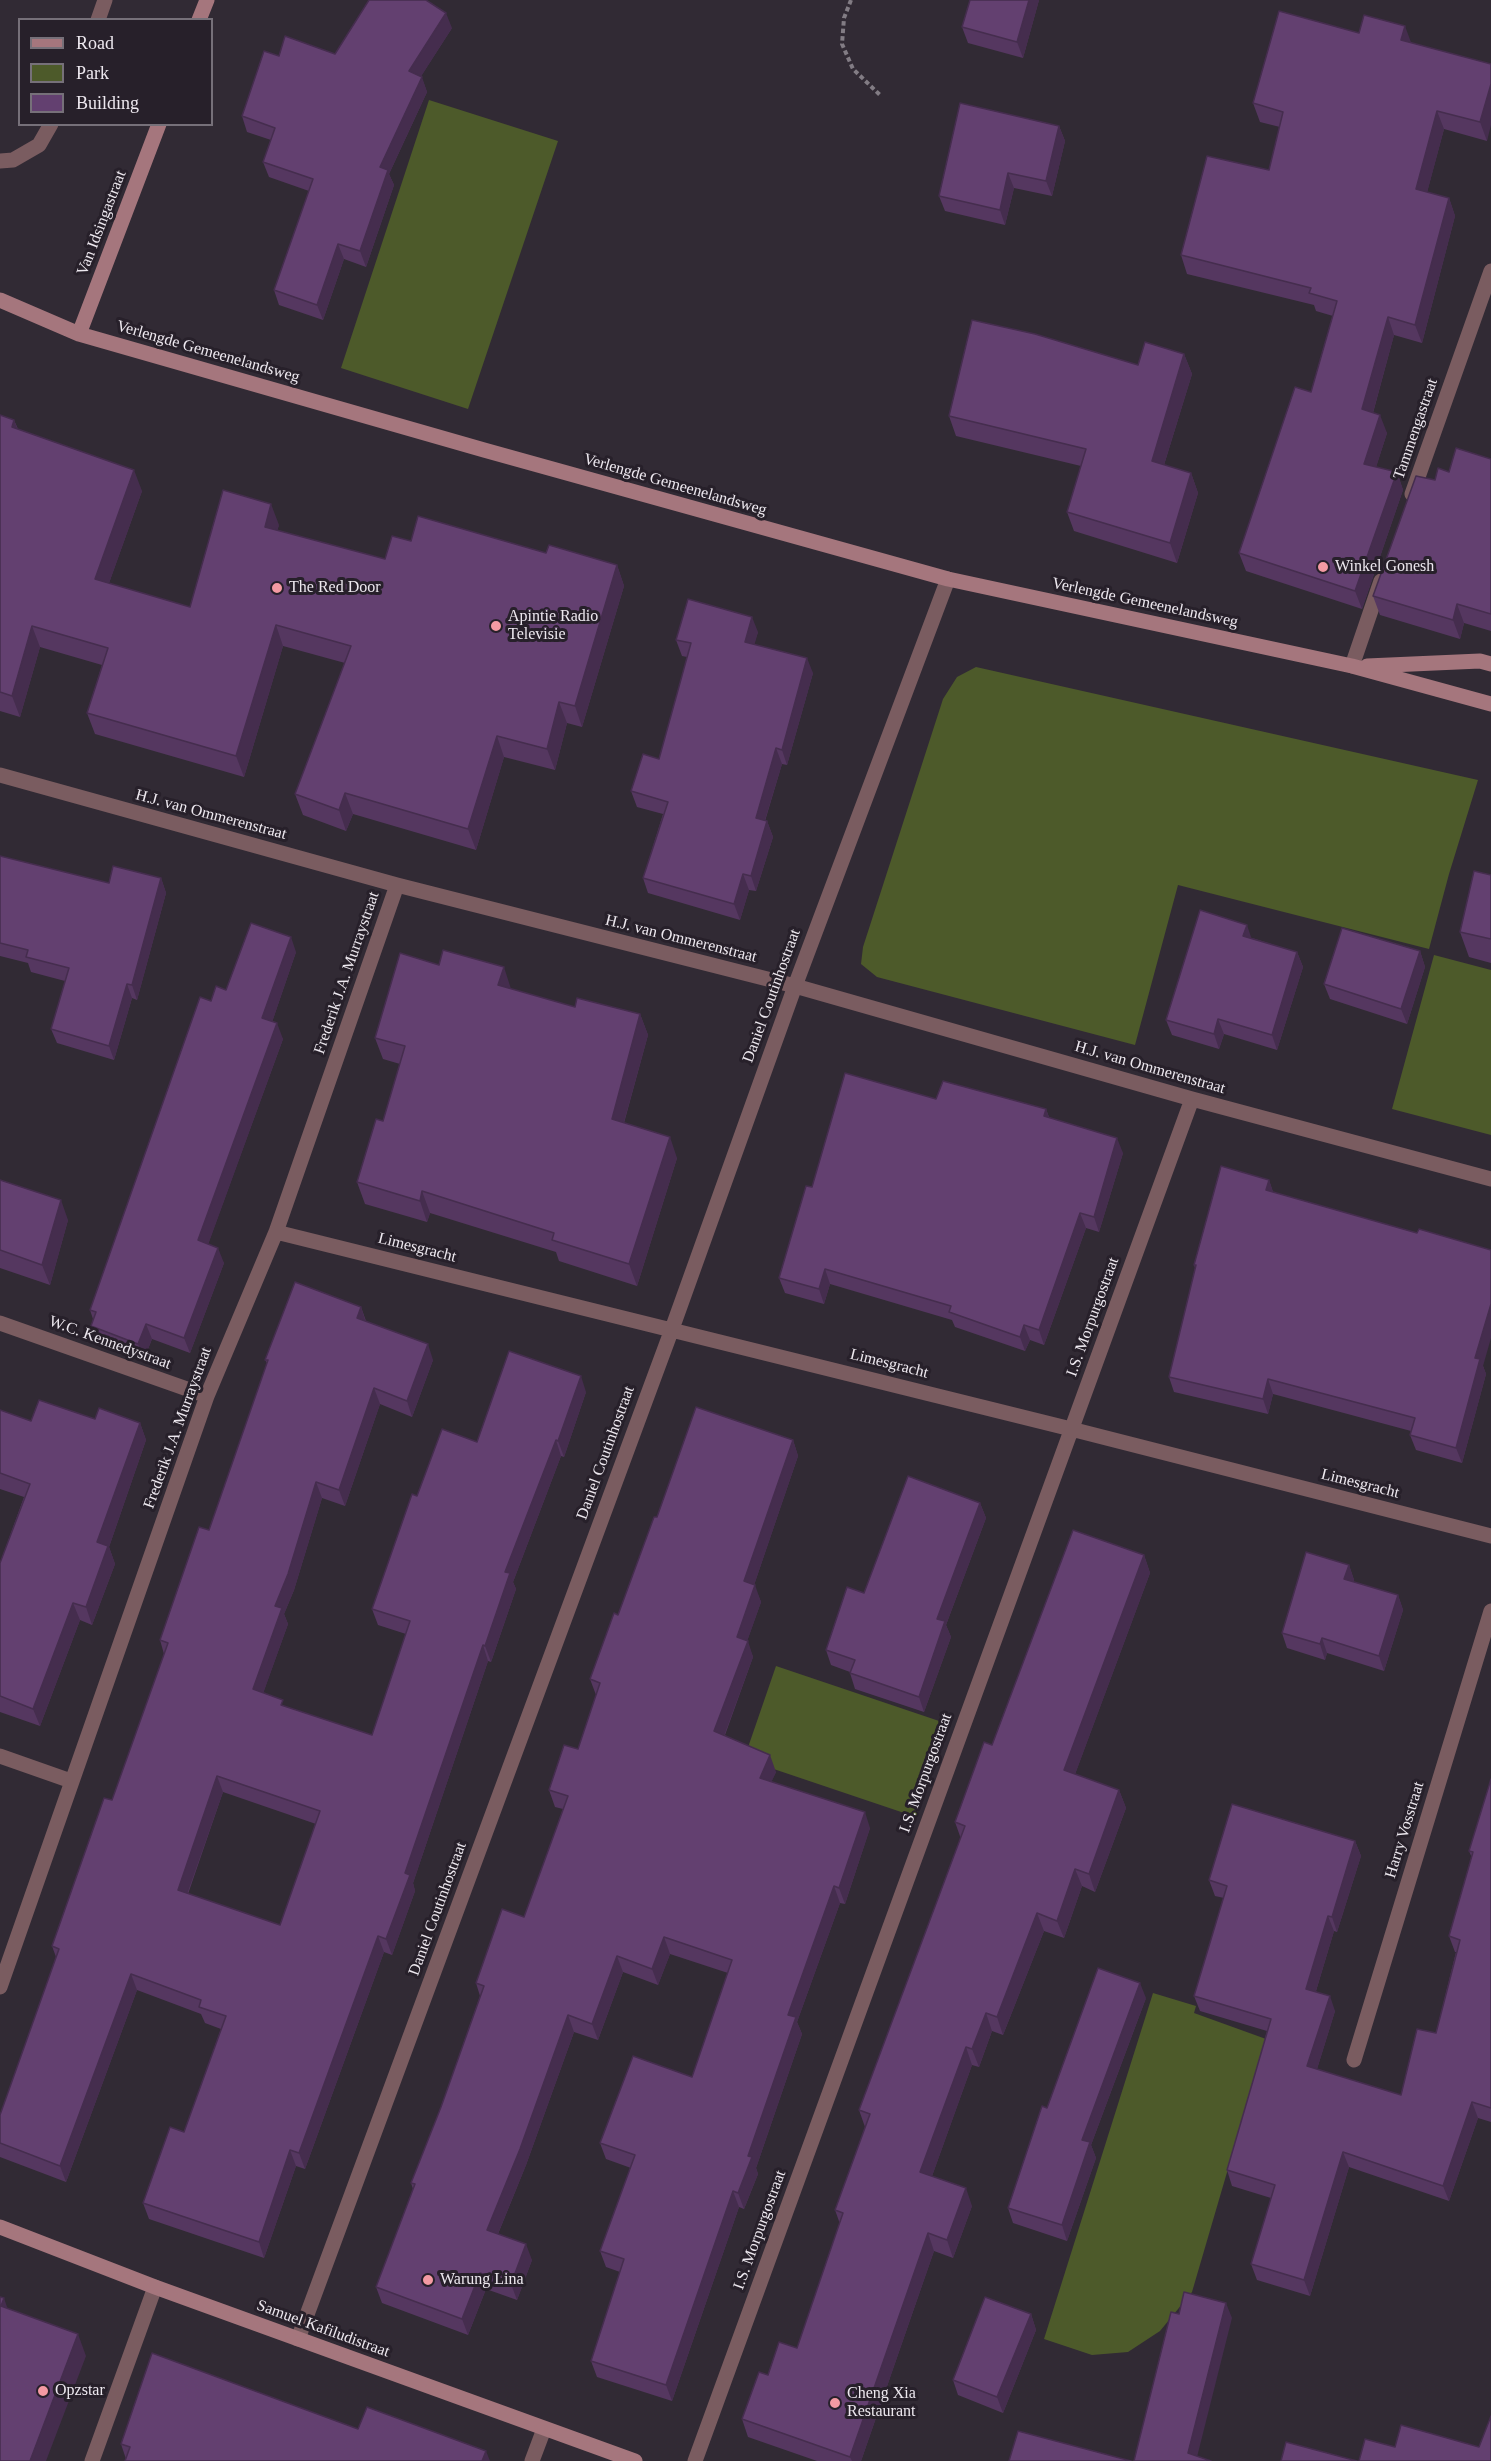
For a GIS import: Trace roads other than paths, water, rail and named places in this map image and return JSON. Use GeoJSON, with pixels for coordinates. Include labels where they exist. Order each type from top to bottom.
{"type":"FeatureCollection","features":[{"type":"Feature","properties":{"kind":"main road"},"geometry":{"type":"LineString","coordinates":[[200,18],[207,0]]}},
{"type":"Feature","properties":{"kind":"main road","name":"Van Idsingastraat"},"geometry":{"type":"LineString","coordinates":[[79,334],[158,126]]}},
{"type":"Feature","properties":{"kind":"main road","name":"Verlengde Gemeenelandsweg"},"geometry":{"type":"LineString","coordinates":[[0,300],[79,334],[473,447],[948,579],[1352,666],[1491,704]]}},
{"type":"Feature","properties":{"kind":"main road","name":"Verlengde Gemeenelandsweg"},"geometry":{"type":"LineString","coordinates":[[1352,666],[1480,661],[1491,664]]}},
{"type":"Feature","properties":{"kind":"main road","name":"Samuel Kafiludistraat"},"geometry":{"type":"LineString","coordinates":[[0,2226],[155,2287],[635,2461]]}},
{"type":"Feature","properties":{"kind":"street"},"geometry":{"type":"LineString","coordinates":[[99,18],[105,0]]}},
{"type":"Feature","properties":{"kind":"street"},"geometry":{"type":"LineString","coordinates":[[0,161],[13,160],[39,145],[50,126]]}},
{"type":"Feature","properties":{"kind":"street","name":"Tammengastraat"},"geometry":{"type":"LineString","coordinates":[[1407,508],[1491,271]]}},
{"type":"Feature","properties":{"kind":"street"},"geometry":{"type":"LineString","coordinates":[[1352,666],[1387,565]]}},
{"type":"Feature","properties":{"kind":"street","name":"Daniel Coutinhostraat"},"geometry":{"type":"LineString","coordinates":[[298,2339],[672,1329],[795,987],[948,579]]}},
{"type":"Feature","properties":{"kind":"street","name":"H.J. van Ommerenstraat"},"geometry":{"type":"LineString","coordinates":[[0,775],[397,885],[795,987],[1192,1099],[1491,1179]]}},
{"type":"Feature","properties":{"kind":"street","name":"Frederik J.A. Murraystraat"},"geometry":{"type":"LineString","coordinates":[[0,1987],[207,1396],[276,1232],[397,885]]}},
{"type":"Feature","properties":{"kind":"street","name":"I.S. Morpurgostraat"},"geometry":{"type":"LineString","coordinates":[[695,2461],[1192,1099]]}},
{"type":"Feature","properties":{"kind":"street","name":"Limesgracht"},"geometry":{"type":"LineString","coordinates":[[276,1232],[672,1329],[1491,1536]]}},
{"type":"Feature","properties":{"kind":"street","name":"W.C. Kennedystraat"},"geometry":{"type":"LineString","coordinates":[[0,1323],[207,1396]]}},
{"type":"Feature","properties":{"kind":"street","name":"Harry Vosstraat"},"geometry":{"type":"LineString","coordinates":[[1354,2060],[1491,1611]]}},
{"type":"Feature","properties":{"kind":"street"},"geometry":{"type":"LineString","coordinates":[[0,1756],[71,1781]]}},
{"type":"Feature","properties":{"kind":"street"},"geometry":{"type":"LineString","coordinates":[[93,2461],[155,2287]]}},
{"type":"Feature","properties":{"kind":"street"},"geometry":{"type":"LineString","coordinates":[[532,2461],[544,2429]]}},
{"type":"Feature","properties":{"kind":"place","name":"Winkel Gonesh"},"geometry":{"type":"Point","coordinates":[1323,567]}},
{"type":"Feature","properties":{"kind":"place","name":"The Red Door"},"geometry":{"type":"Point","coordinates":[277,588]}},
{"type":"Feature","properties":{"kind":"place","name":"Apintie Radio Televisie"},"geometry":{"type":"Point","coordinates":[496,626]}},
{"type":"Feature","properties":{"kind":"place","name":"Warung Lina"},"geometry":{"type":"Point","coordinates":[428,2280]}},
{"type":"Feature","properties":{"kind":"place","name":"Opzstar"},"geometry":{"type":"Point","coordinates":[43,2391]}},
{"type":"Feature","properties":{"kind":"place","name":"Cheng Xia Restaurant"},"geometry":{"type":"Point","coordinates":[835,2403]}}]}
